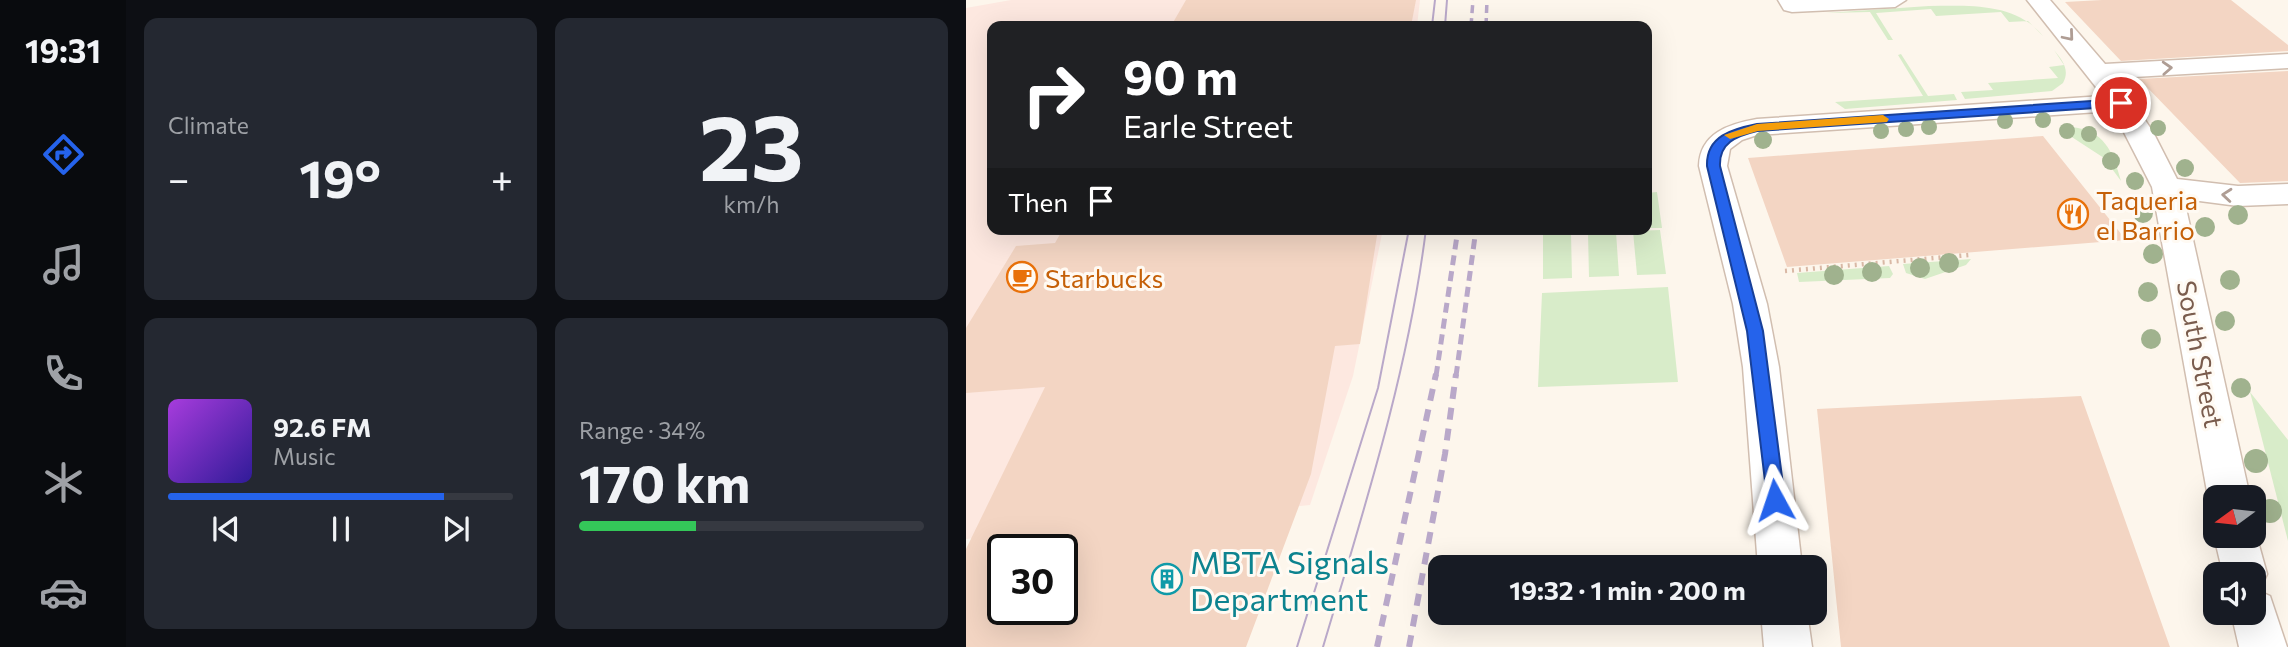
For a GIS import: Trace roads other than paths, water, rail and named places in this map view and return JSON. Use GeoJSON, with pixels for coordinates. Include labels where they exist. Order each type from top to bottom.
{"type":"FeatureCollection","features":[{"type":"Feature","properties":{"kind":"street"},"geometry":{"type":"LineString","coordinates":[[1791,3],[1895,0]]}},
{"type":"Feature","properties":{"kind":"street","name":"South Street"},"geometry":{"type":"LineString","coordinates":[[2038,0],[2099,72],[2121,103],[2167,187],[2227,485]]}},
{"type":"Feature","properties":{"kind":"street"},"geometry":{"type":"LineString","coordinates":[[2099,72],[2288,61]]}},
{"type":"Feature","properties":{"kind":"street"},"geometry":{"type":"LineString","coordinates":[[1779,555],[1761,367],[1750,304],[1714,171],[1712,159],[1716,148],[1732,134],[1757,127],[2121,103]]}},
{"type":"Feature","properties":{"kind":"street"},"geometry":{"type":"LineString","coordinates":[[2167,187],[2238,196],[2288,194]]}},
{"type":"Feature","properties":{"kind":"street"},"geometry":{"type":"LineString","coordinates":[[1785,625],[1788,647]]}},
{"type":"Feature","properties":{"kind":"street"},"geometry":{"type":"LineString","coordinates":[[2257,625],[2263,647]]}},
{"type":"Feature","properties":{"kind":"tram line"},"geometry":{"type":"LineString","coordinates":[[1433,21],[1435,0]]}},
{"type":"Feature","properties":{"kind":"tram line"},"geometry":{"type":"LineString","coordinates":[[1445,21],[1447,0]]}},
{"type":"Feature","properties":{"kind":"tram line"},"geometry":{"type":"LineString","coordinates":[[1297,647],[1378,388],[1408,235]]}},
{"type":"Feature","properties":{"kind":"tram line"},"geometry":{"type":"LineString","coordinates":[[1323,647],[1369,492],[1396,388],[1425,235]]}},
{"type":"Feature","properties":{"kind":"railway"},"geometry":{"type":"LineString","coordinates":[[1471,21],[1473,0]]}},
{"type":"Feature","properties":{"kind":"railway"},"geometry":{"type":"LineString","coordinates":[[1486,21],[1487,0]]}},
{"type":"Feature","properties":{"kind":"railway"},"geometry":{"type":"LineString","coordinates":[[1436,376],[1457,235]]}},
{"type":"Feature","properties":{"kind":"railway"},"geometry":{"type":"LineString","coordinates":[[1456,376],[1475,235]]}},
{"type":"Feature","properties":{"kind":"railway"},"geometry":{"type":"LineString","coordinates":[[1377,647],[1436,374]]}},
{"type":"Feature","properties":{"kind":"railway"},"geometry":{"type":"LineString","coordinates":[[1409,647],[1445,454],[1456,374]]}},
{"type":"Feature","properties":{"kind":"place","name":"Taqueria el Barrio"},"geometry":{"type":"Point","coordinates":[2073,214]}},
{"type":"Feature","properties":{"kind":"place","name":"Starbucks"},"geometry":{"type":"Point","coordinates":[1022,277]}},
{"type":"Feature","properties":{"kind":"place","name":"MBTA Signals Department"},"geometry":{"type":"Point","coordinates":[1167,579]}}]}
